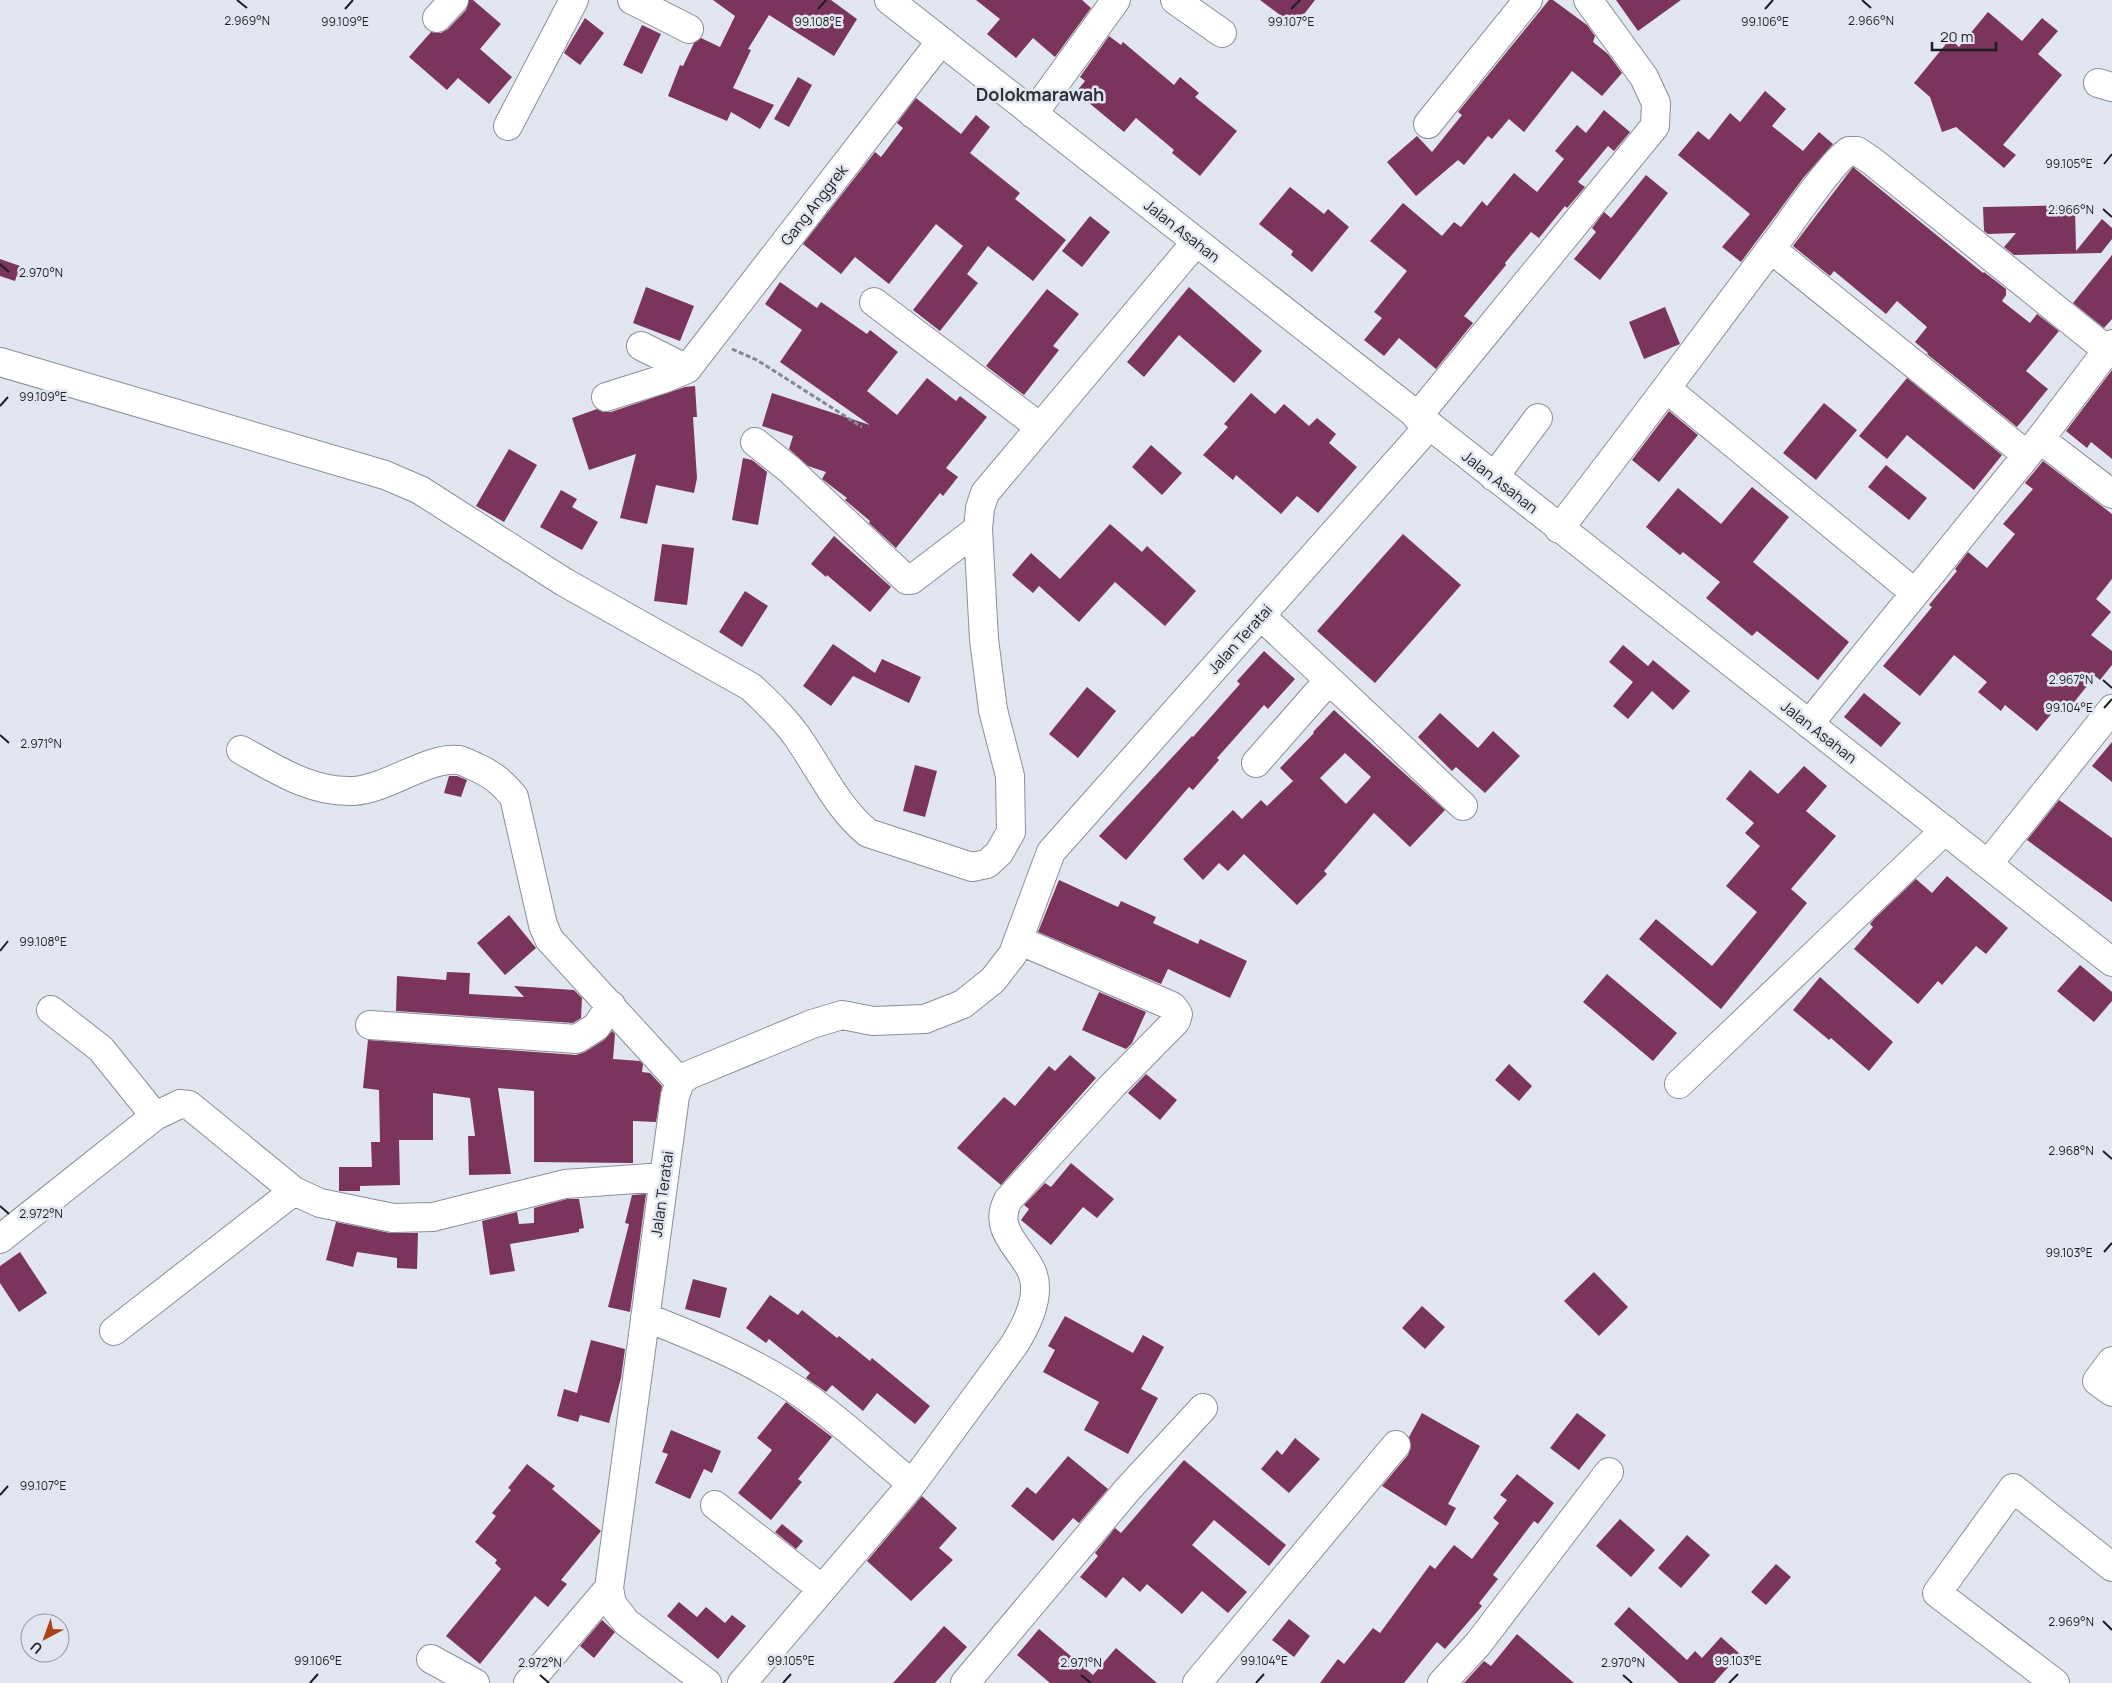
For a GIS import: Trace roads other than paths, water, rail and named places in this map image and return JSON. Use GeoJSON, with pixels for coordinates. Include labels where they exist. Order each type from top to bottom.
{"type":"FeatureCollection","features":[{"type":"Feature","properties":{"kind":"street"},"geometry":{"type":"LineString","coordinates":[[508,126],[574,0]]}},
{"type":"Feature","properties":{"kind":"street"},"geometry":{"type":"LineString","coordinates":[[632,0],[690,29]]}},
{"type":"Feature","properties":{"kind":"street","name":"Jalan Asahan"},"geometry":{"type":"LineString","coordinates":[[889,0],[1559,529],[2112,962]]}},
{"type":"Feature","properties":{"kind":"street"},"geometry":{"type":"LineString","coordinates":[[1175,0],[1222,34]]}},
{"type":"Feature","properties":{"kind":"street"},"geometry":{"type":"LineString","coordinates":[[1428,124],[1528,0]]}},
{"type":"Feature","properties":{"kind":"street","name":"Jalan Teratai"},"geometry":{"type":"LineString","coordinates":[[1018,940],[1051,852],[1261,616],[1423,422],[1655,126],[1656,103],[1644,77],[1588,0]]}},
{"type":"Feature","properties":{"kind":"street"},"geometry":{"type":"LineString","coordinates":[[1033,114],[1106,4]]}},
{"type":"Feature","properties":{"kind":"street","name":"Gang Anggrek"},"geometry":{"type":"LineString","coordinates":[[687,368],[941,41]]}},
{"type":"Feature","properties":{"kind":"street"},"geometry":{"type":"LineString","coordinates":[[1559,529],[1842,156],[1849,151],[1857,151],[1890,175],[2110,347],[2034,447],[1809,724]]}},
{"type":"Feature","properties":{"kind":"street"},"geometry":{"type":"LineString","coordinates":[[0,362],[385,475],[420,490],[564,582],[751,687],[786,723],[856,823],[868,833],[972,867],[987,864],[999,853],[1011,832],[1010,776],[993,710],[984,639],[978,529],[980,508],[985,493],[1196,242]]}},
{"type":"Feature","properties":{"kind":"street"},"geometry":{"type":"LineString","coordinates":[[1770,249],[2034,447],[2112,494]]}},
{"type":"Feature","properties":{"kind":"street"},"geometry":{"type":"LineString","coordinates":[[874,302],[1040,427]]}},
{"type":"Feature","properties":{"kind":"street"},"geometry":{"type":"LineString","coordinates":[[641,346],[687,368]]}},
{"type":"Feature","properties":{"kind":"street"},"geometry":{"type":"LineString","coordinates":[[606,397],[663,379],[687,368]]}},
{"type":"Feature","properties":{"kind":"street"},"geometry":{"type":"LineString","coordinates":[[1667,389],[1915,593]]}},
{"type":"Feature","properties":{"kind":"street"},"geometry":{"type":"LineString","coordinates":[[1494,477],[1538,418]]}},
{"type":"Feature","properties":{"kind":"street"},"geometry":{"type":"LineString","coordinates":[[755,442],[789,469],[906,580],[918,574],[978,529]]}},
{"type":"Feature","properties":{"kind":"street"},"geometry":{"type":"LineString","coordinates":[[1261,616],[1463,806]]}},
{"type":"Feature","properties":{"kind":"street"},"geometry":{"type":"LineString","coordinates":[[1256,763],[1329,680]]}},
{"type":"Feature","properties":{"kind":"street"},"geometry":{"type":"LineString","coordinates":[[1988,864],[2112,709]]}},
{"type":"Feature","properties":{"kind":"street"},"geometry":{"type":"LineString","coordinates":[[241,750],[303,783],[332,790],[355,791],[377,787],[445,760],[460,760],[502,782],[514,797],[543,925],[549,939],[680,1082],[689,1075],[803,1027],[842,1015],[873,1021],[925,1019],[963,1004],[993,980],[1014,954],[1018,940],[1172,1006],[1178,1014],[1170,1029],[1112,1086],[1008,1200],[1002,1211],[1005,1229],[1033,1273],[1034,1296],[1026,1325],[993,1375],[912,1484],[742,1683]]}},
{"type":"Feature","properties":{"kind":"street"},"geometry":{"type":"LineString","coordinates":[[1680,1084],[1945,830]]}},
{"type":"Feature","properties":{"kind":"street"},"geometry":{"type":"LineString","coordinates":[[370,1026],[578,1039],[596,1027],[611,1005]]}},
{"type":"Feature","properties":{"kind":"street"},"geometry":{"type":"LineString","coordinates":[[51,1010],[101,1049],[155,1116]]}},
{"type":"Feature","properties":{"kind":"street","name":"Jalan Teratai"},"geometry":{"type":"LineString","coordinates":[[680,1082],[675,1096],[610,1588],[612,1604],[628,1623],[707,1683]]}},
{"type":"Feature","properties":{"kind":"street"},"geometry":{"type":"LineString","coordinates":[[0,1239],[155,1116],[180,1104],[189,1105],[294,1191],[320,1203],[393,1218],[433,1217],[565,1184],[664,1177]]}},
{"type":"Feature","properties":{"kind":"street"},"geometry":{"type":"LineString","coordinates":[[114,1331],[294,1191]]}},
{"type":"Feature","properties":{"kind":"street"},"geometry":{"type":"LineString","coordinates":[[645,1317],[713,1344],[772,1374],[824,1411],[912,1484]]}},
{"type":"Feature","properties":{"kind":"street"},"geometry":{"type":"LineString","coordinates":[[2112,1361],[2097,1381],[2112,1392]]}},
{"type":"Feature","properties":{"kind":"street"},"geometry":{"type":"LineString","coordinates":[[965,1683],[1128,1489],[1203,1408]]}},
{"type":"Feature","properties":{"kind":"street"},"geometry":{"type":"LineString","coordinates":[[1197,1683],[1396,1445]]}},
{"type":"Feature","properties":{"kind":"street"},"geometry":{"type":"LineString","coordinates":[[1442,1683],[1478,1644],[1609,1472]]}},
{"type":"Feature","properties":{"kind":"street"},"geometry":{"type":"LineString","coordinates":[[2055,1683],[1937,1593],[2013,1488],[2112,1567]]}},
{"type":"Feature","properties":{"kind":"street"},"geometry":{"type":"LineString","coordinates":[[715,1505],[822,1589]]}},
{"type":"Feature","properties":{"kind":"street"},"geometry":{"type":"LineString","coordinates":[[528,1683],[610,1588]]}},
{"type":"Feature","properties":{"kind":"street"},"geometry":{"type":"LineString","coordinates":[[431,1659],[475,1683]]}},
{"type":"Feature","properties":{"kind":"district","name":"Dolokmarawah"},"geometry":{"type":"Point","coordinates":[1040,94]}}]}
